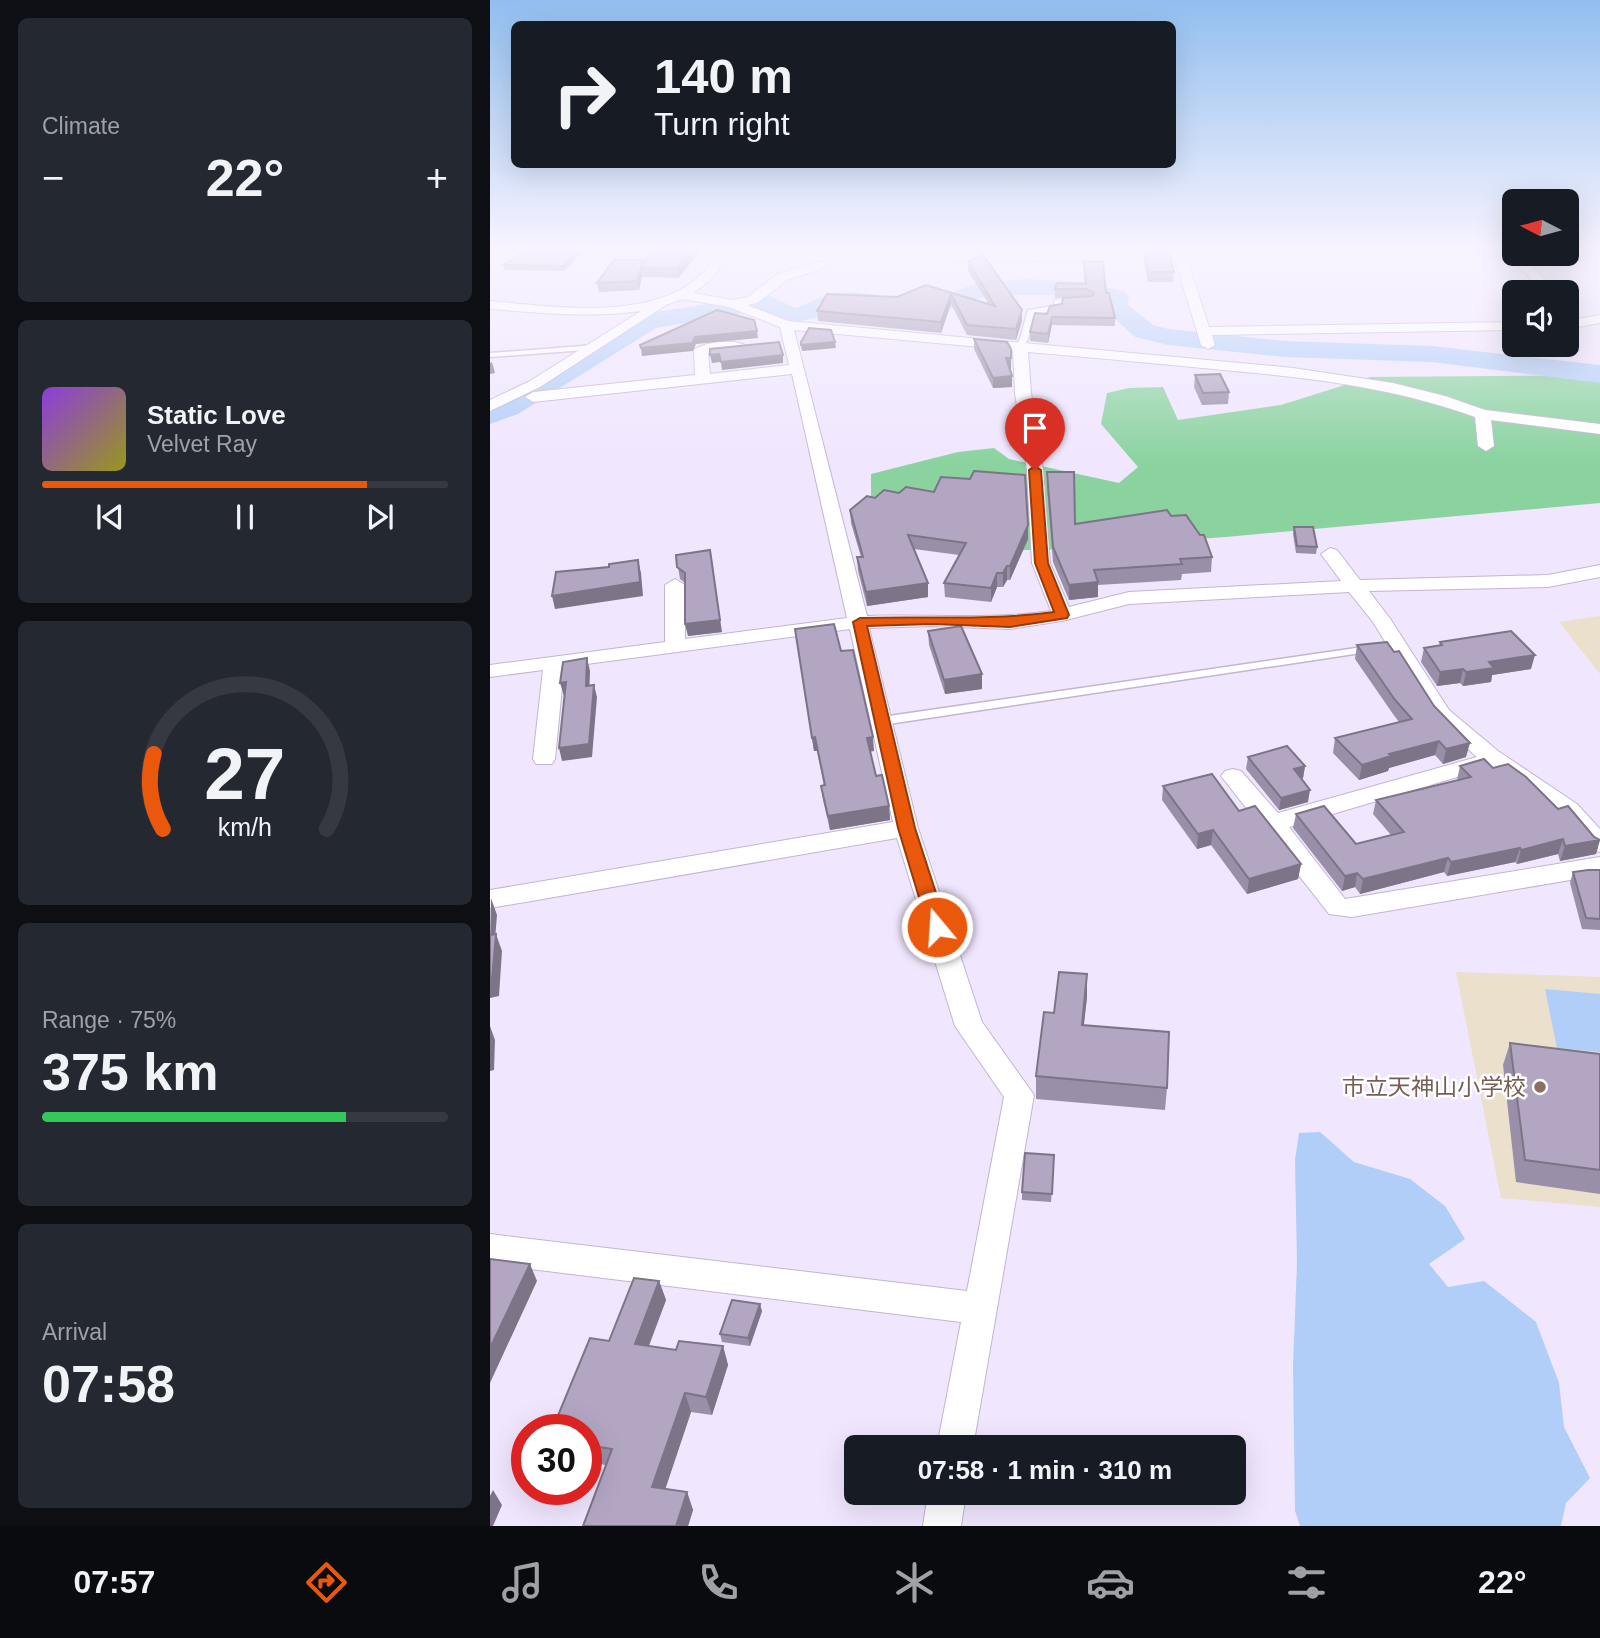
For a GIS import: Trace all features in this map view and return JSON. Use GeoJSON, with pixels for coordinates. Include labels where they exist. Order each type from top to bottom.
{"type":"FeatureCollection","features":[{"type":"Feature","properties":{"kind":"street"},"geometry":{"type":"LineString","coordinates":[[490,407],[535,384],[635,320]]}},
{"type":"Feature","properties":{"kind":"street"},"geometry":{"type":"LineString","coordinates":[[774,320],[786,325],[1293,372],[1393,388],[1440,399],[1482,414],[1600,429]]}},
{"type":"Feature","properties":{"kind":"street"},"geometry":{"type":"LineString","coordinates":[[1201,320],[1215,365]]}},
{"type":"Feature","properties":{"kind":"street"},"geometry":{"type":"LineString","coordinates":[[786,325],[784,342],[797,369],[860,622],[906,828],[969,1026],[1019,1095],[957,1435]]}},
{"type":"Feature","properties":{"kind":"street"},"geometry":{"type":"LineString","coordinates":[[1207,338],[1502,326]]}},
{"type":"Feature","properties":{"kind":"street"},"geometry":{"type":"LineString","coordinates":[[703,379],[701,350],[752,345]]}},
{"type":"Feature","properties":{"kind":"street"},"geometry":{"type":"LineString","coordinates":[[1020,345],[1023,394],[1035,470],[1041,563],[1062,615]]}},
{"type":"Feature","properties":{"kind":"street"},"geometry":{"type":"LineString","coordinates":[[533,397],[797,369]]}},
{"type":"Feature","properties":{"kind":"street"},"geometry":{"type":"LineString","coordinates":[[1482,414],[1486,446]]}},
{"type":"Feature","properties":{"kind":"street"},"geometry":{"type":"LineString","coordinates":[[1330,554],[1381,621],[1441,714],[1495,759],[1569,809],[1600,844]]}},
{"type":"Feature","properties":{"kind":"street"},"geometry":{"type":"LineString","coordinates":[[490,671],[860,622],[932,620],[1010,623],[1062,615],[1129,598],[1353,586],[1548,581],[1600,570]]}},
{"type":"Feature","properties":{"kind":"street"},"geometry":{"type":"LineString","coordinates":[[675,646],[676,585]]}},
{"type":"Feature","properties":{"kind":"street"},"geometry":{"type":"LineString","coordinates":[[544,759],[554,662]]}},
{"type":"Feature","properties":{"kind":"street"},"geometry":{"type":"LineString","coordinates":[[1273,823],[1495,759]]}},
{"type":"Feature","properties":{"kind":"street"},"geometry":{"type":"LineString","coordinates":[[1233,776],[1338,908],[1352,908],[1600,866]]}},
{"type":"Feature","properties":{"kind":"street"},"geometry":{"type":"LineString","coordinates":[[490,899],[906,828]]}},
{"type":"Feature","properties":{"kind":"street"},"geometry":{"type":"LineString","coordinates":[[490,1249],[979,1308]]}},
{"type":"Feature","properties":{"kind":"street"},"geometry":{"type":"LineString","coordinates":[[942,1526],[945,1505]]}},
{"type":"Feature","properties":{"kind":"lane"},"geometry":{"type":"LineString","coordinates":[[1020,345],[1029,320]]}},
{"type":"Feature","properties":{"kind":"lane"},"geometry":{"type":"LineString","coordinates":[[490,355],[596,346]]}},
{"type":"Feature","properties":{"kind":"lane"},"geometry":{"type":"LineString","coordinates":[[882,721],[1397,645]]}},
{"type":"Feature","properties":{"kind":"shaded area"},"geometry":{"type":"Polygon","coordinates":[[[1600,616],[1600,674],[1559,622],[1600,616]]]}},
{"type":"Feature","properties":{"kind":"shaded area","name":"市立天神山小学校"},"geometry":{"type":"Polygon","coordinates":[[[1456,972],[1600,977],[1600,1207],[1501,1198],[1456,972]]]}},
{"type":"Feature","properties":{"kind":"green space"},"geometry":{"type":"Polygon","coordinates":[[[1600,375],[1600,503],[1226,537],[1044,550],[986,550],[857,521],[871,496],[871,474],[958,452],[994,448],[1009,459],[1119,483],[1138,467],[1101,424],[1107,393],[1129,388],[1163,387],[1178,420],[1281,405],[1370,377],[1600,375]]]}},
{"type":"Feature","properties":{"kind":"water"},"geometry":{"type":"Polygon","coordinates":[[[1545,989],[1600,994],[1600,1052],[1557,1048],[1545,989]]]}},
{"type":"Feature","properties":{"kind":"water"},"geometry":{"type":"Polygon","coordinates":[[[1320,1132],[1354,1162],[1410,1179],[1445,1206],[1465,1239],[1429,1264],[1448,1287],[1484,1281],[1536,1322],[1559,1383],[1564,1427],[1590,1478],[1566,1503],[1561,1526],[1300,1526],[1295,1511],[1293,1366],[1297,1263],[1295,1160],[1299,1133],[1320,1132]]]}},
{"type":"Feature","properties":{"kind":"building"},"geometry":{"type":"Polygon","coordinates":[[[695,320],[754,320],[757,331],[695,337],[692,343],[641,348],[640,345],[695,320]]]}},
{"type":"Feature","properties":{"kind":"building"},"geometry":{"type":"Polygon","coordinates":[[[965,320],[1019,320],[1016,329],[967,325],[965,320]]]}},
{"type":"Feature","properties":{"kind":"building"},"geometry":{"type":"Polygon","coordinates":[[[1033,320],[1051,320],[1048,334],[1030,332],[1033,320]]]}},
{"type":"Feature","properties":{"kind":"building"},"geometry":{"type":"Polygon","coordinates":[[[809,328],[831,330],[835,342],[801,345],[809,328]]]}},
{"type":"Feature","properties":{"kind":"building"},"geometry":{"type":"Polygon","coordinates":[[[974,339],[1007,342],[1011,349],[1011,358],[1006,358],[1012,376],[993,378],[974,339]]]}},
{"type":"Feature","properties":{"kind":"building"},"geometry":{"type":"Polygon","coordinates":[[[779,342],[783,355],[721,362],[719,354],[710,355],[710,349],[779,342]]]}},
{"type":"Feature","properties":{"kind":"building"},"geometry":{"type":"Polygon","coordinates":[[[1220,374],[1229,392],[1203,393],[1195,375],[1220,374]]]}},
{"type":"Feature","properties":{"kind":"building"},"geometry":{"type":"Polygon","coordinates":[[[974,471],[1025,475],[1028,525],[1010,566],[1007,566],[1003,573],[997,573],[991,588],[944,583],[966,543],[908,535],[928,583],[866,592],[857,557],[863,557],[850,510],[867,496],[875,498],[884,490],[899,493],[906,487],[934,492],[941,477],[970,479],[974,471]]]}},
{"type":"Feature","properties":{"kind":"building"},"geometry":{"type":"Polygon","coordinates":[[[1047,472],[1074,472],[1075,524],[1167,510],[1171,516],[1186,515],[1200,535],[1204,535],[1212,557],[1180,559],[1182,564],[1094,570],[1098,582],[1069,585],[1053,547],[1047,472]]]}},
{"type":"Feature","properties":{"kind":"building"},"geometry":{"type":"Polygon","coordinates":[[[1294,527],[1313,527],[1317,547],[1297,546],[1294,527]]]}},
{"type":"Feature","properties":{"kind":"building"},"geometry":{"type":"Polygon","coordinates":[[[710,550],[720,620],[685,624],[685,573],[677,567],[676,555],[710,550]]]}},
{"type":"Feature","properties":{"kind":"building"},"geometry":{"type":"Polygon","coordinates":[[[638,560],[640,582],[552,596],[556,572],[609,567],[609,564],[638,560]]]}},
{"type":"Feature","properties":{"kind":"building"},"geometry":{"type":"Polygon","coordinates":[[[834,624],[841,651],[853,650],[873,737],[867,738],[876,776],[882,775],[889,806],[828,816],[821,786],[825,785],[815,737],[812,738],[795,629],[834,624]]]}},
{"type":"Feature","properties":{"kind":"building"},"geometry":{"type":"Polygon","coordinates":[[[961,626],[982,674],[944,680],[928,631],[961,626]]]}},
{"type":"Feature","properties":{"kind":"building"},"geometry":{"type":"Polygon","coordinates":[[[1511,631],[1535,655],[1489,662],[1494,668],[1440,672],[1424,648],[1442,645],[1440,642],[1511,631]]]}},
{"type":"Feature","properties":{"kind":"building"},"geometry":{"type":"Polygon","coordinates":[[[1387,642],[1394,652],[1399,651],[1434,706],[1470,743],[1446,749],[1439,741],[1389,754],[1391,756],[1362,765],[1335,738],[1412,719],[1395,700],[1357,645],[1387,642]]]}},
{"type":"Feature","properties":{"kind":"building"},"geometry":{"type":"Polygon","coordinates":[[[587,658],[586,686],[594,685],[589,744],[559,748],[566,682],[560,683],[563,662],[587,658]]]}},
{"type":"Feature","properties":{"kind":"building"},"geometry":{"type":"Polygon","coordinates":[[[1287,746],[1305,766],[1294,769],[1310,790],[1281,798],[1248,757],[1287,746]]]}},
{"type":"Feature","properties":{"kind":"building"},"geometry":{"type":"Polygon","coordinates":[[[1484,759],[1493,768],[1508,764],[1526,777],[1558,809],[1568,806],[1594,837],[1600,840],[1565,846],[1563,839],[1521,850],[1520,848],[1451,862],[1448,858],[1363,879],[1357,873],[1345,876],[1296,814],[1324,806],[1356,844],[1404,832],[1376,800],[1471,777],[1460,766],[1484,759]]]}},
{"type":"Feature","properties":{"kind":"building"},"geometry":{"type":"Polygon","coordinates":[[[1212,774],[1239,811],[1255,806],[1301,864],[1249,879],[1213,830],[1198,834],[1163,786],[1212,774]]]}},
{"type":"Feature","properties":{"kind":"building"},"geometry":{"type":"Polygon","coordinates":[[[1600,870],[1600,919],[1586,918],[1573,872],[1600,870]]]}},
{"type":"Feature","properties":{"kind":"building"},"geometry":{"type":"Polygon","coordinates":[[[496,934],[492,979],[490,979],[490,935],[496,934]]]}},
{"type":"Feature","properties":{"kind":"building"},"geometry":{"type":"Polygon","coordinates":[[[1059,972],[1087,974],[1082,1025],[1169,1032],[1167,1088],[1036,1076],[1044,1012],[1054,1013],[1059,972]]]}},
{"type":"Feature","properties":{"kind":"building"},"geometry":{"type":"Polygon","coordinates":[[[1510,1043],[1600,1054],[1600,1170],[1525,1160],[1510,1043]]]}},
{"type":"Feature","properties":{"kind":"building"},"geometry":{"type":"Polygon","coordinates":[[[1025,1153],[1054,1155],[1052,1194],[1022,1192],[1025,1153]]]}},
{"type":"Feature","properties":{"kind":"building"},"geometry":{"type":"Polygon","coordinates":[[[490,1259],[530,1264],[490,1348],[490,1259]]]}},
{"type":"Feature","properties":{"kind":"building"},"geometry":{"type":"Polygon","coordinates":[[[634,1278],[659,1281],[635,1344],[676,1350],[679,1341],[723,1346],[706,1397],[685,1393],[652,1487],[687,1492],[676,1526],[583,1526],[591,1505],[602,1505],[602,1476],[612,1449],[602,1447],[602,1414],[559,1414],[590,1338],[609,1341],[634,1278]]]}},
{"type":"Feature","properties":{"kind":"building"},"geometry":{"type":"Polygon","coordinates":[[[732,1300],[760,1304],[748,1338],[720,1334],[732,1300]]]}},
{"type":"Feature","properties":{"kind":"waterway"},"geometry":{"type":"LineString","coordinates":[[490,415],[508,408],[653,320]]}},
{"type":"Feature","properties":{"kind":"waterway"},"geometry":{"type":"LineString","coordinates":[[1131,320],[1144,331],[1168,337],[1284,349],[1432,354],[1600,374]]}},
{"type":"Feature","properties":{"kind":"place","name":"市立天神山小学校"},"geometry":{"type":"Point","coordinates":[1540,1087]}},
{"type":"Feature","properties":{"kind":"route"},"geometry":{"type":"LineString","coordinates":[[937,927],[906,828],[860,622],[932,620],[1010,623],[1062,615],[1041,563],[1035,470]]}}]}
